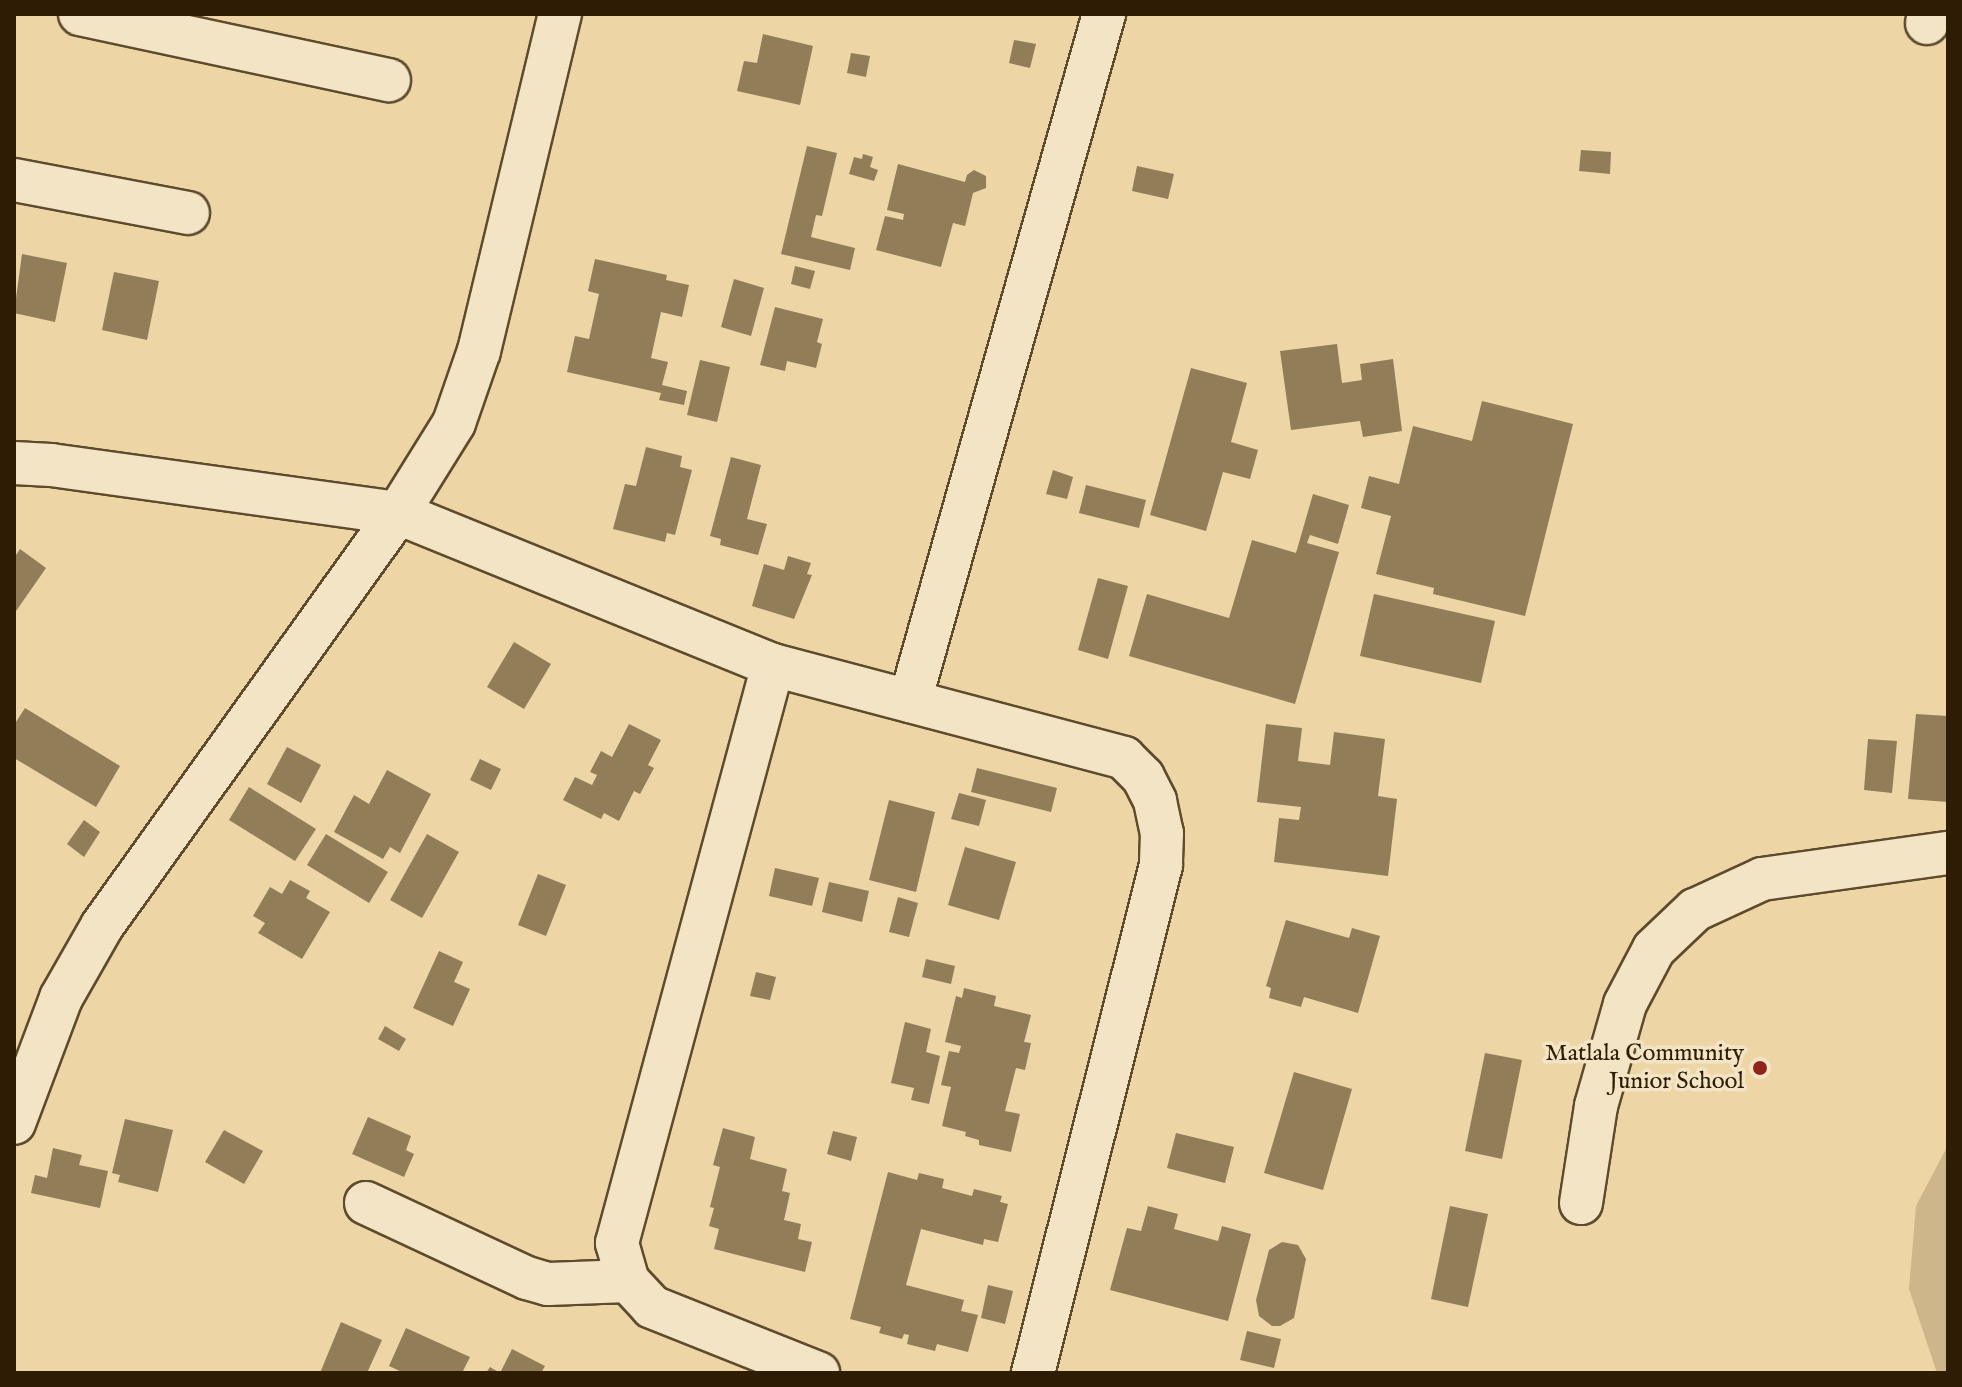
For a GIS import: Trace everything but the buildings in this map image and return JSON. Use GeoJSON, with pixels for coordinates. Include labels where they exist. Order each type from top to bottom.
{"type":"FeatureCollection","features":[{"type":"Feature","properties":{"kind":"street"},"geometry":{"type":"LineString","coordinates":[[80,14],[389,80]]}},
{"type":"Feature","properties":{"kind":"street"},"geometry":{"type":"LineString","coordinates":[[14,1123],[61,998],[102,926],[398,513],[454,423],[479,351],[560,14]]}},
{"type":"Feature","properties":{"kind":"street"},"geometry":{"type":"LineString","coordinates":[[910,701],[1104,14]]}},
{"type":"Feature","properties":{"kind":"street"},"geometry":{"type":"LineString","coordinates":[[14,180],[188,213]]}},
{"type":"Feature","properties":{"kind":"street"},"geometry":{"type":"LineString","coordinates":[[14,463],[51,465],[398,513],[773,665],[1124,758],[1149,789],[1162,833],[1161,865],[1033,1373]]}},
{"type":"Feature","properties":{"kind":"street"},"geometry":{"type":"LineString","coordinates":[[773,665],[617,1243],[628,1281],[652,1307],[755,1361],[818,1373]]}},
{"type":"Feature","properties":{"kind":"street"},"geometry":{"type":"LineString","coordinates":[[1581,1203],[1596,1106],[1625,1004],[1654,949],[1695,910],[1762,879],[1948,853]]}},
{"type":"Feature","properties":{"kind":"street"},"geometry":{"type":"LineString","coordinates":[[366,1203],[527,1278],[570,1286],[628,1281]]}},
{"type":"Feature","properties":{"kind":"shaded area"},"geometry":{"type":"Polygon","coordinates":[[[1948,1145],[1948,1373],[1937,1373],[1909,1289],[1916,1206],[1948,1145]]]}},
{"type":"Feature","properties":{"kind":"place","name":"Matlala Community Junior School"},"geometry":{"type":"Point","coordinates":[1760,1068]}}]}
